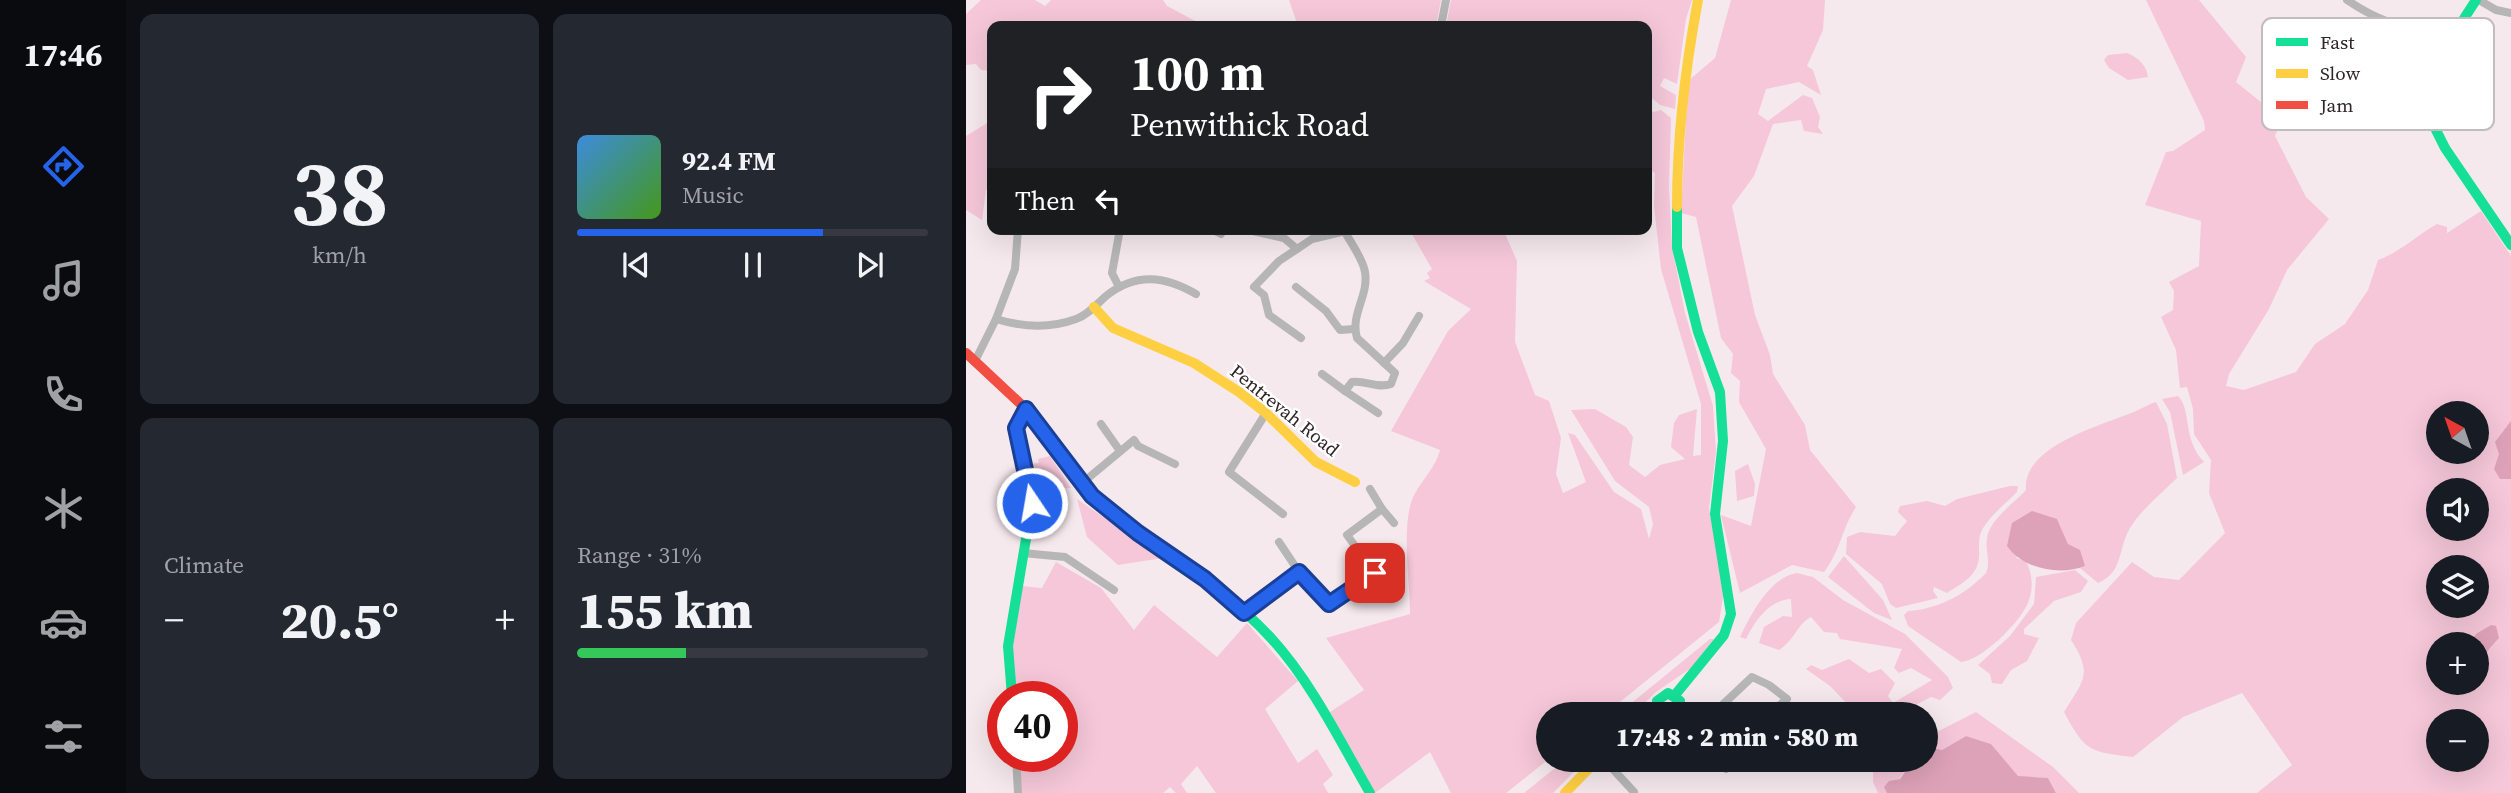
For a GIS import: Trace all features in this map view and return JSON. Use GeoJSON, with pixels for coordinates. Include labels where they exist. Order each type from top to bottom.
{"type":"FeatureCollection","features":[{"type":"Feature","properties":{"kind":"street"},"geometry":{"type":"LineString","coordinates":[[1442,21],[1446,0]]}},
{"type":"Feature","properties":{"kind":"street"},"geometry":{"type":"LineString","coordinates":[[1675,695],[1724,635],[1731,614],[1715,514],[1723,441],[1720,392],[1698,332],[1676,248],[1677,161],[1685,69],[1698,0]]}},
{"type":"Feature","properties":{"kind":"street"},"geometry":{"type":"LineString","coordinates":[[2347,0],[2378,18]]}},
{"type":"Feature","properties":{"kind":"street"},"geometry":{"type":"LineString","coordinates":[[2465,18],[2478,0],[2496,10],[2511,13]]}},
{"type":"Feature","properties":{"kind":"street"},"geometry":{"type":"LineString","coordinates":[[2436,130],[2445,148],[2511,245]]}},
{"type":"Feature","properties":{"kind":"street"},"geometry":{"type":"LineString","coordinates":[[1018,235],[1015,269],[996,319],[971,356],[1026,409],[1081,484],[1111,513],[1202,576],[1271,638],[1309,688],[1370,793]]}},
{"type":"Feature","properties":{"kind":"street"},"geometry":{"type":"LineString","coordinates":[[1119,235],[1112,273],[1119,287]]}},
{"type":"Feature","properties":{"kind":"street"},"geometry":{"type":"LineString","coordinates":[[1271,235],[1284,238],[1297,249]]}},
{"type":"Feature","properties":{"kind":"street"},"geometry":{"type":"LineString","coordinates":[[1301,338],[1269,316],[1264,295],[1254,287],[1279,261],[1312,239],[1328,235]]}},
{"type":"Feature","properties":{"kind":"street"},"geometry":{"type":"LineString","coordinates":[[1345,391],[1352,382],[1361,380],[1382,387],[1391,384],[1395,373],[1357,338],[1354,329],[1356,314],[1365,294],[1365,270],[1351,235]]}},
{"type":"Feature","properties":{"kind":"street"},"geometry":{"type":"LineString","coordinates":[[996,319],[1025,328],[1075,320],[1119,287],[1134,280],[1156,278],[1180,284],[1196,294]]}},
{"type":"Feature","properties":{"kind":"street"},"geometry":{"type":"LineString","coordinates":[[1296,287],[1326,311],[1340,330],[1354,329]]}},
{"type":"Feature","properties":{"kind":"street","name":"Pentrevah Road"},"geometry":{"type":"LineString","coordinates":[[1094,307],[1113,328],[1194,363],[1266,412],[1291,441],[1316,462],[1355,482]]}},
{"type":"Feature","properties":{"kind":"street"},"geometry":{"type":"LineString","coordinates":[[1384,363],[1419,316]]}},
{"type":"Feature","properties":{"kind":"street"},"geometry":{"type":"LineString","coordinates":[[1322,374],[1378,413]]}},
{"type":"Feature","properties":{"kind":"street"},"geometry":{"type":"LineString","coordinates":[[1011,681],[1009,646],[1032,503],[1016,428],[1026,409]]}},
{"type":"Feature","properties":{"kind":"street"},"geometry":{"type":"LineString","coordinates":[[1266,412],[1229,472],[1283,514]]}},
{"type":"Feature","properties":{"kind":"street"},"geometry":{"type":"LineString","coordinates":[[1101,424],[1120,451]]}},
{"type":"Feature","properties":{"kind":"street"},"geometry":{"type":"LineString","coordinates":[[1081,484],[1134,440],[1138,446],[1175,464]]}},
{"type":"Feature","properties":{"kind":"street"},"geometry":{"type":"LineString","coordinates":[[1370,489],[1394,523]]}},
{"type":"Feature","properties":{"kind":"street"},"geometry":{"type":"LineString","coordinates":[[1279,542],[1299,572],[1329,604],[1375,573],[1347,535],[1382,509]]}},
{"type":"Feature","properties":{"kind":"street"},"geometry":{"type":"LineString","coordinates":[[1023,553],[1065,557],[1114,590]]}},
{"type":"Feature","properties":{"kind":"street"},"geometry":{"type":"LineString","coordinates":[[1244,613],[1299,572]]}},
{"type":"Feature","properties":{"kind":"street"},"geometry":{"type":"LineString","coordinates":[[1726,702],[1752,677],[1769,685],[1787,699],[1783,702]]}},
{"type":"Feature","properties":{"kind":"street"},"geometry":{"type":"LineString","coordinates":[[1657,702],[1661,695],[1675,695]]}},
{"type":"Feature","properties":{"kind":"street"},"geometry":{"type":"LineString","coordinates":[[1675,695],[1679,702]]}},
{"type":"Feature","properties":{"kind":"street"},"geometry":{"type":"LineString","coordinates":[[1017,772],[1018,793]]}},
{"type":"Feature","properties":{"kind":"street"},"geometry":{"type":"LineString","coordinates":[[1564,793],[1585,772]]}},
{"type":"Feature","properties":{"kind":"street"},"geometry":{"type":"LineString","coordinates":[[1616,772],[1634,792]]}},
{"type":"Feature","properties":{"kind":"shaded area"},"geometry":{"type":"Polygon","coordinates":[[[981,0],[1035,0],[1045,6],[1051,0],[1163,0],[1167,6],[1196,21],[987,21],[987,71],[981,70],[976,64],[966,65],[966,14],[981,0]]]}},
{"type":"Feature","properties":{"kind":"shaded area"},"geometry":{"type":"Polygon","coordinates":[[[1289,0],[1441,0],[1437,21],[1296,21],[1289,0]]]}},
{"type":"Feature","properties":{"kind":"shaded area"},"geometry":{"type":"Polygon","coordinates":[[[1451,0],[1692,0],[1686,19],[1677,84],[1664,78],[1660,86],[1676,95],[1675,109],[1660,105],[1652,98],[1652,21],[1447,21],[1451,0]]]}},
{"type":"Feature","properties":{"kind":"shaded area"},"geometry":{"type":"Polygon","coordinates":[[[1731,0],[1825,0],[1823,30],[1807,66],[1813,70],[1821,95],[1799,82],[1766,89],[1758,114],[1768,121],[1803,95],[1812,98],[1820,117],[1818,127],[1823,134],[1804,131],[1801,120],[1773,124],[1754,176],[1732,206],[1755,315],[1770,355],[1773,374],[1805,425],[1810,450],[1856,507],[1824,572],[1792,565],[1740,593],[1721,515],[1751,526],[1766,449],[1739,402],[1740,381],[1731,373],[1733,354],[1721,338],[1696,217],[1681,213],[1688,81],[1715,58],[1731,0]]]}},
{"type":"Feature","properties":{"kind":"shaded area"},"geometry":{"type":"Polygon","coordinates":[[[2146,0],[2199,0],[2246,57],[2236,82],[2262,103],[2262,130],[2277,130],[2275,136],[2306,197],[2329,219],[2287,270],[2269,309],[2229,374],[2226,386],[2244,390],[2296,372],[2315,344],[2345,324],[2368,290],[2378,260],[2437,224],[2447,227],[2447,233],[2481,211],[2511,256],[2511,793],[2257,793],[2292,765],[2242,693],[2183,717],[2133,757],[2097,751],[2090,747],[2077,735],[2064,712],[2083,677],[2082,661],[2071,640],[2076,623],[2132,562],[2154,577],[2179,580],[2225,533],[2209,493],[2211,460],[2194,434],[2193,409],[2187,387],[2180,388],[2176,350],[2161,317],[2173,310],[2174,291],[2169,282],[2199,266],[2201,221],[2145,205],[2166,152],[2173,151],[2205,130],[2204,121],[2146,0]]]}},
{"type":"Feature","properties":{"kind":"shaded area"},"geometry":{"type":"Polygon","coordinates":[[[2127,53],[2141,62],[2148,77],[2128,80],[2109,68],[2104,60],[2108,55],[2127,53]]]}},
{"type":"Feature","properties":{"kind":"shaded area"},"geometry":{"type":"Polygon","coordinates":[[[1661,110],[1671,118],[1669,186],[1672,247],[1685,313],[1713,406],[1716,451],[1709,508],[1724,591],[1719,622],[1620,702],[1536,702],[1536,769],[1506,793],[1451,793],[1430,752],[1375,793],[1330,712],[1364,690],[1326,638],[1410,614],[1408,515],[1414,496],[1440,450],[1391,431],[1448,331],[1471,309],[1424,281],[1430,278],[1427,273],[1432,269],[1412,235],[1506,235],[1517,261],[1515,342],[1535,395],[1549,401],[1561,438],[1556,474],[1563,493],[1586,482],[1568,433],[1575,435],[1614,492],[1641,509],[1649,539],[1653,524],[1649,507],[1615,481],[1571,410],[1595,409],[1626,427],[1633,437],[1629,465],[1645,477],[1660,465],[1685,459],[1671,447],[1674,423],[1679,415],[1697,409],[1693,456],[1701,455],[1701,404],[1661,269],[1654,206],[1652,111],[1661,110]]]}},
{"type":"Feature","properties":{"kind":"shaded area"},"geometry":{"type":"Polygon","coordinates":[[[987,123],[987,190],[982,220],[966,210],[966,136],[987,123]]]}},
{"type":"Feature","properties":{"kind":"shaded area"},"geometry":{"type":"Polygon","coordinates":[[[2178,396],[2185,409],[2193,444],[2204,462],[2183,475],[2170,412],[2162,399],[2178,396]]]}},
{"type":"Feature","properties":{"kind":"shaded area"},"geometry":{"type":"Polygon","coordinates":[[[2156,402],[2167,424],[2177,478],[2132,525],[2117,565],[2107,578],[2098,583],[2080,568],[2085,566],[2068,544],[2057,519],[2016,558],[2026,561],[2030,572],[2032,588],[2029,599],[2016,622],[1989,648],[1961,662],[1908,626],[1904,615],[1908,611],[1950,600],[1986,573],[1988,532],[2026,490],[2028,474],[2037,461],[2051,449],[2086,430],[2156,402]]]}},
{"type":"Feature","properties":{"kind":"shaded area"},"geometry":{"type":"Polygon","coordinates":[[[2511,421],[2511,479],[2500,479],[2494,469],[2499,454],[2495,442],[2511,421]]]}},
{"type":"Feature","properties":{"kind":"shaded area"},"geometry":{"type":"Polygon","coordinates":[[[1050,456],[1071,488],[1044,489],[1035,498],[1028,464],[1039,463],[1038,459],[1050,456]]]}},
{"type":"Feature","properties":{"kind":"shaded area"},"geometry":{"type":"Polygon","coordinates":[[[1748,464],[1755,484],[1754,496],[1737,501],[1735,471],[1748,464]]]}},
{"type":"Feature","properties":{"kind":"shaded area"},"geometry":{"type":"Polygon","coordinates":[[[2018,486],[2017,492],[1995,513],[1982,531],[1975,571],[1947,593],[1934,587],[1933,591],[1938,598],[1896,608],[1890,604],[1882,584],[1846,554],[1847,537],[1860,532],[1895,536],[1907,521],[1898,512],[1900,506],[1927,501],[1945,506],[1957,499],[2018,486]]]}},
{"type":"Feature","properties":{"kind":"shaded area"},"geometry":{"type":"Polygon","coordinates":[[[1077,499],[1163,558],[1118,565],[1087,537],[1077,499]]]}},
{"type":"Feature","properties":{"kind":"shaded area"},"geometry":{"type":"Polygon","coordinates":[[[2032,511],[2057,519],[2068,544],[2080,550],[2085,566],[2054,570],[2032,565],[2014,554],[2007,546],[2012,523],[2032,511]]]}},
{"type":"Feature","properties":{"kind":"shaded area"},"geometry":{"type":"Polygon","coordinates":[[[1844,556],[1883,600],[1892,620],[1874,613],[1828,577],[1844,556]]]}},
{"type":"Feature","properties":{"kind":"shaded area"},"geometry":{"type":"Polygon","coordinates":[[[1056,562],[1101,588],[1134,630],[1154,605],[1217,657],[1247,623],[1298,681],[1265,709],[1298,763],[1317,749],[1333,775],[1323,784],[1328,793],[1216,793],[1197,766],[1181,784],[1187,793],[1176,793],[1170,787],[1163,793],[1022,793],[1020,772],[1078,772],[1078,681],[1015,681],[1012,644],[1021,586],[1042,588],[1056,562]]]}},
{"type":"Feature","properties":{"kind":"shaded area"},"geometry":{"type":"Polygon","coordinates":[[[2075,570],[2088,581],[2081,592],[2054,601],[2024,629],[2024,634],[2039,638],[2027,661],[2011,670],[2002,684],[1992,683],[1990,674],[1978,665],[2010,636],[2034,604],[2036,577],[2075,570]]]}},
{"type":"Feature","properties":{"kind":"shaded area"},"geometry":{"type":"Polygon","coordinates":[[[1797,573],[1813,577],[1843,600],[1905,634],[1948,677],[1953,688],[1940,700],[1931,697],[1921,702],[1895,702],[1932,680],[1911,668],[1899,673],[1894,668],[1902,649],[1840,639],[1837,633],[1824,632],[1811,617],[1779,650],[1759,643],[1764,627],[1783,616],[1792,617],[1791,599],[1769,607],[1746,639],[1740,637],[1762,598],[1778,581],[1797,573]]]}},
{"type":"Feature","properties":{"kind":"shaded area"},"geometry":{"type":"Polygon","coordinates":[[[2491,625],[2496,626],[2499,638],[2489,649],[2489,632],[2479,632],[2491,625]]]}},
{"type":"Feature","properties":{"kind":"shaded area"},"geometry":{"type":"Polygon","coordinates":[[[1710,639],[1714,639],[1691,668],[1646,702],[1633,702],[1710,639]]]}},
{"type":"Feature","properties":{"kind":"shaded area"},"geometry":{"type":"Polygon","coordinates":[[[1849,659],[1869,673],[1881,669],[1895,683],[1888,696],[1892,702],[1845,702],[1830,686],[1806,669],[1811,665],[1822,670],[1849,659]]]}},
{"type":"Feature","properties":{"kind":"shaded area"},"geometry":{"type":"Polygon","coordinates":[[[1976,712],[2053,767],[2079,793],[2056,793],[2048,778],[2018,777],[1991,744],[1966,736],[1942,750],[1938,749],[1938,731],[1976,712]]]}},
{"type":"Feature","properties":{"kind":"shaded area"},"geometry":{"type":"Polygon","coordinates":[[[1966,736],[1991,744],[2018,776],[2048,778],[2056,793],[1887,793],[1884,787],[1889,781],[1900,779],[1905,772],[1938,772],[1938,749],[1942,750],[1966,736]]]}},
{"type":"Feature","properties":{"kind":"shaded area"},"geometry":{"type":"Polygon","coordinates":[[[1550,772],[1574,772],[1553,793],[1524,793],[1550,772]]]}},
{"type":"Feature","properties":{"kind":"shaded area"},"geometry":{"type":"Polygon","coordinates":[[[1873,772],[1904,772],[1899,779],[1889,781],[1885,787],[1887,793],[1878,793],[1873,782],[1873,772]]]}},
{"type":"Feature","properties":{"kind":"traffic: fast"},"geometry":{"type":"LineString","coordinates":[[2464,18],[2476,0]]}},
{"type":"Feature","properties":{"kind":"traffic: fast"},"geometry":{"type":"LineString","coordinates":[[2436,130],[2445,148],[2511,245]]}},
{"type":"Feature","properties":{"kind":"traffic: fast"},"geometry":{"type":"LineString","coordinates":[[1675,695],[1724,635],[1731,614],[1715,514],[1723,441],[1720,392],[1698,332],[1677,248],[1677,207]]}},
{"type":"Feature","properties":{"kind":"traffic: fast"},"geometry":{"type":"LineString","coordinates":[[1011,681],[1008,646],[1032,503],[1016,428],[1026,409]]}},
{"type":"Feature","properties":{"kind":"traffic: fast"},"geometry":{"type":"LineString","coordinates":[[1157,546],[1231,600],[1286,655],[1312,693],[1370,793]]}},
{"type":"Feature","properties":{"kind":"traffic: fast"},"geometry":{"type":"LineString","coordinates":[[1657,702],[1668,693],[1680,702]]}},
{"type":"Feature","properties":{"kind":"traffic: slow"},"geometry":{"type":"LineString","coordinates":[[1677,207],[1683,103],[1698,0]]}},
{"type":"Feature","properties":{"kind":"traffic: slow"},"geometry":{"type":"LineString","coordinates":[[1094,307],[1113,328],[1194,363],[1239,392],[1266,413],[1316,462],[1355,482]]}},
{"type":"Feature","properties":{"kind":"traffic: slow"},"geometry":{"type":"LineString","coordinates":[[1565,793],[1585,772]]}},
{"type":"Feature","properties":{"kind":"traffic: jam"},"geometry":{"type":"LineString","coordinates":[[966,353],[1026,409],[1092,496],[1157,546]]}},
{"type":"Feature","properties":{"kind":"route"},"geometry":{"type":"LineString","coordinates":[[1032,503],[1016,428],[1026,409],[1092,496],[1138,533],[1205,579],[1244,613],[1299,572],[1329,604],[1375,573]]}}]}
